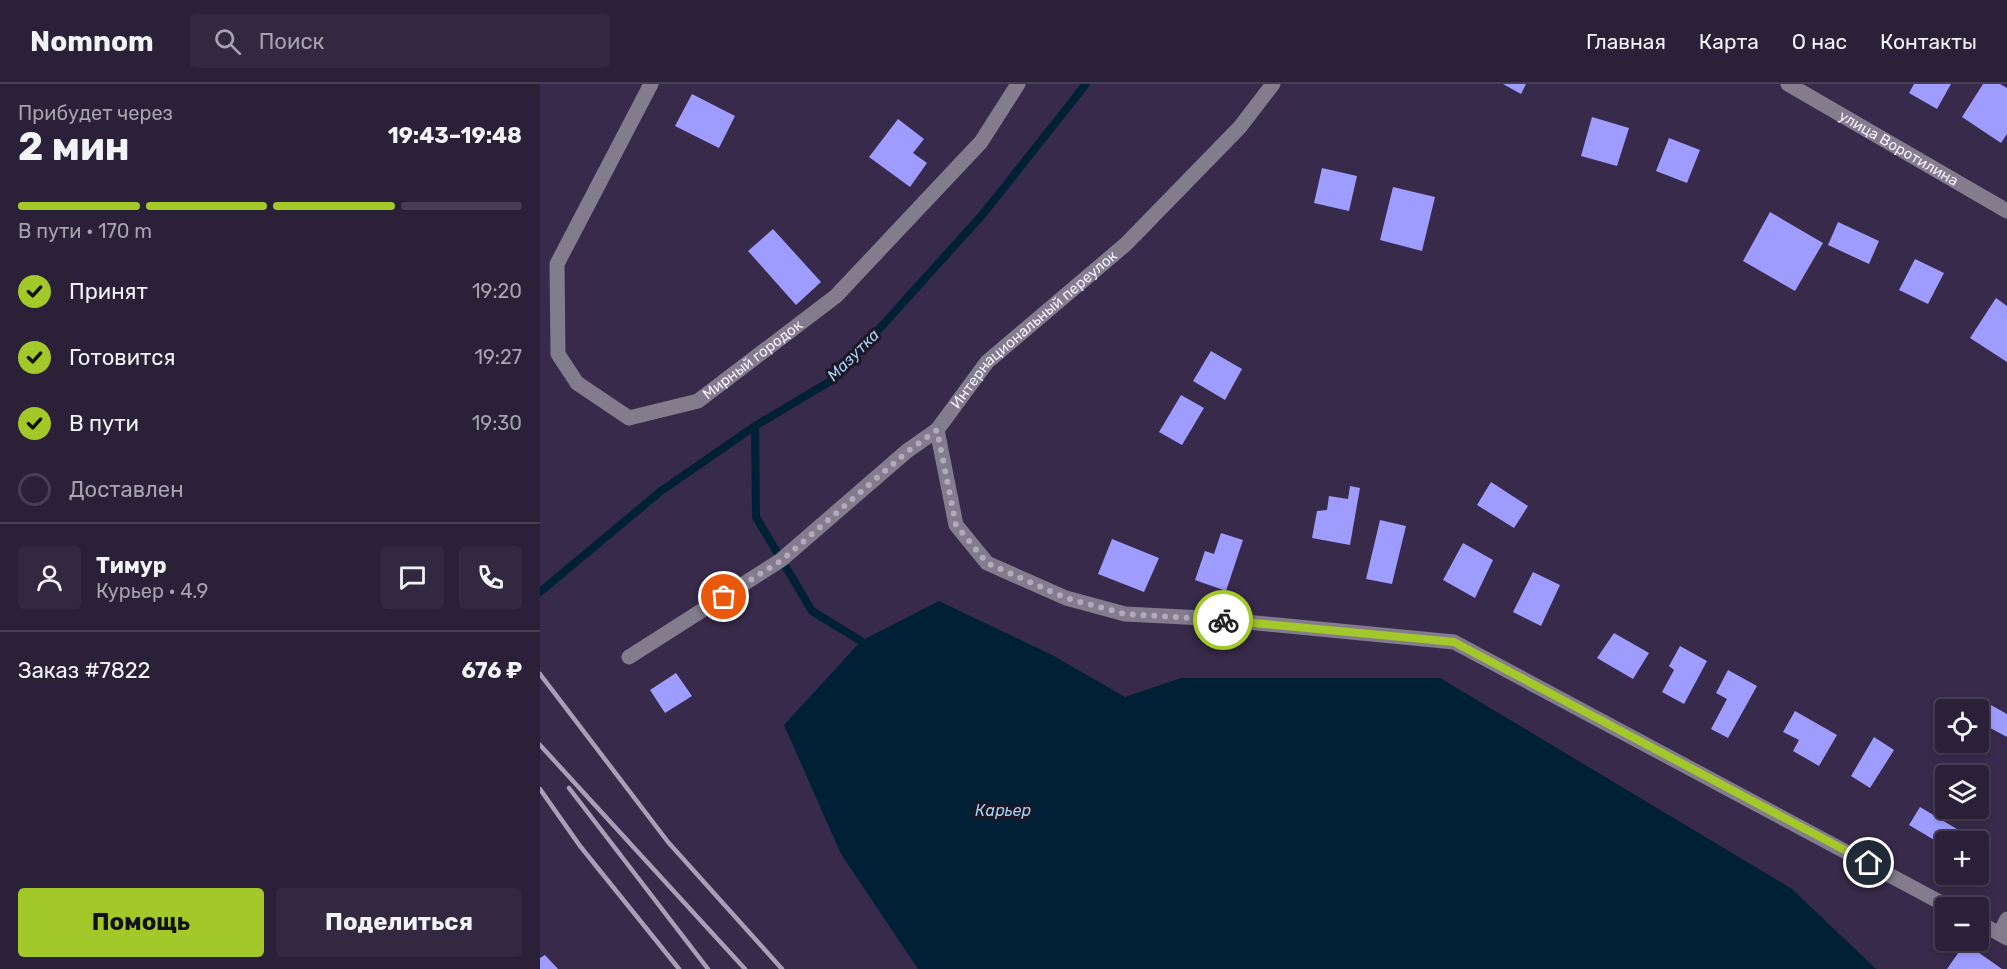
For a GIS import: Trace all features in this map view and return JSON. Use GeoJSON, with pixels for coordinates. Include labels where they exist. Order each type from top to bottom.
{"type":"FeatureCollection","features":[{"type":"Feature","properties":{"kind":"street","name":"Мирный городок"},"geometry":{"type":"LineString","coordinates":[[651,84],[557,264],[558,354],[577,383],[629,418],[698,401],[836,296],[981,142],[1018,84]]}},
{"type":"Feature","properties":{"kind":"street","name":"Интернациональный переулок"},"geometry":{"type":"LineString","coordinates":[[629,657],[782,560],[908,451],[937,430],[987,362],[1126,244],[1240,127],[1273,84]]}},
{"type":"Feature","properties":{"kind":"street","name":"улица Воротилина"},"geometry":{"type":"LineString","coordinates":[[1788,84],[2007,212]]}},
{"type":"Feature","properties":{"kind":"street"},"geometry":{"type":"LineString","coordinates":[[937,430],[956,525],[987,563],[1066,598],[1125,614],[1204,618],[1454,642],[1935,899]]}},
{"type":"Feature","properties":{"kind":"street"},"geometry":{"type":"LineString","coordinates":[[1989,928],[2003,936],[2007,919]]}},
{"type":"Feature","properties":{"kind":"water","name":"Карьер"},"geometry":{"type":"Polygon","coordinates":[[[939,601],[1052,655],[1125,697],[1181,678],[1440,678],[1792,889],[1876,969],[918,969],[841,854],[784,725],[861,641],[939,601]]]}},
{"type":"Feature","properties":{"kind":"building"},"geometry":{"type":"Polygon","coordinates":[[[1503,84],[1526,84],[1521,94],[1503,84]]]}},
{"type":"Feature","properties":{"kind":"building"},"geometry":{"type":"Polygon","coordinates":[[[1914,84],[1951,84],[1937,109],[1909,93],[1914,84]]]}},
{"type":"Feature","properties":{"kind":"building"},"geometry":{"type":"Polygon","coordinates":[[[1983,84],[2000,84],[2007,88],[2007,134],[2001,143],[1962,117],[1983,84]]]}},
{"type":"Feature","properties":{"kind":"building"},"geometry":{"type":"Polygon","coordinates":[[[692,94],[735,116],[719,148],[675,126],[692,94]]]}},
{"type":"Feature","properties":{"kind":"building"},"geometry":{"type":"Polygon","coordinates":[[[1592,117],[1629,128],[1617,166],[1581,156],[1592,117]]]}},
{"type":"Feature","properties":{"kind":"building"},"geometry":{"type":"Polygon","coordinates":[[[898,119],[924,139],[913,153],[927,163],[910,187],[869,157],[898,119]]]}},
{"type":"Feature","properties":{"kind":"building"},"geometry":{"type":"Polygon","coordinates":[[[1669,138],[1700,150],[1687,183],[1656,171],[1669,138]]]}},
{"type":"Feature","properties":{"kind":"building"},"geometry":{"type":"Polygon","coordinates":[[[1322,168],[1357,176],[1349,211],[1314,203],[1322,168]]]}},
{"type":"Feature","properties":{"kind":"building"},"geometry":{"type":"Polygon","coordinates":[[[1393,187],[1435,197],[1422,251],[1380,240],[1393,187]]]}},
{"type":"Feature","properties":{"kind":"building"},"geometry":{"type":"Polygon","coordinates":[[[1770,212],[1823,243],[1795,291],[1743,261],[1770,212]]]}},
{"type":"Feature","properties":{"kind":"building"},"geometry":{"type":"Polygon","coordinates":[[[1838,222],[1879,241],[1869,264],[1828,245],[1838,222]]]}},
{"type":"Feature","properties":{"kind":"building"},"geometry":{"type":"Polygon","coordinates":[[[773,229],[821,282],[796,305],[748,251],[773,229]]]}},
{"type":"Feature","properties":{"kind":"building"},"geometry":{"type":"Polygon","coordinates":[[[1915,259],[1944,273],[1928,304],[1899,290],[1915,259]]]}},
{"type":"Feature","properties":{"kind":"building"},"geometry":{"type":"Polygon","coordinates":[[[1996,298],[2007,306],[2007,362],[1970,338],[1996,298]]]}},
{"type":"Feature","properties":{"kind":"building"},"geometry":{"type":"Polygon","coordinates":[[[1211,351],[1242,369],[1225,400],[1193,381],[1211,351]]]}},
{"type":"Feature","properties":{"kind":"building"},"geometry":{"type":"Polygon","coordinates":[[[1181,395],[1204,408],[1182,445],[1159,432],[1181,395]]]}},
{"type":"Feature","properties":{"kind":"building"},"geometry":{"type":"Polygon","coordinates":[[[1491,482],[1528,506],[1514,528],[1477,505],[1491,482]]]}},
{"type":"Feature","properties":{"kind":"building"},"geometry":{"type":"Polygon","coordinates":[[[1350,486],[1360,488],[1350,545],[1312,538],[1317,511],[1327,510],[1329,496],[1348,499],[1350,486]]]}},
{"type":"Feature","properties":{"kind":"building"},"geometry":{"type":"Polygon","coordinates":[[[1380,520],[1406,526],[1392,584],[1366,579],[1380,520]]]}},
{"type":"Feature","properties":{"kind":"building"},"geometry":{"type":"Polygon","coordinates":[[[1221,533],[1243,540],[1226,591],[1195,580],[1205,551],[1214,554],[1221,533]]]}},
{"type":"Feature","properties":{"kind":"building"},"geometry":{"type":"Polygon","coordinates":[[[1112,539],[1159,558],[1144,592],[1098,574],[1112,539]]]}},
{"type":"Feature","properties":{"kind":"building"},"geometry":{"type":"Polygon","coordinates":[[[1463,543],[1493,560],[1475,598],[1443,580],[1463,543]]]}},
{"type":"Feature","properties":{"kind":"building"},"geometry":{"type":"Polygon","coordinates":[[[1533,572],[1560,585],[1541,626],[1513,612],[1533,572]]]}},
{"type":"Feature","properties":{"kind":"building"},"geometry":{"type":"Polygon","coordinates":[[[1614,633],[1649,653],[1633,679],[1597,658],[1614,633]]]}},
{"type":"Feature","properties":{"kind":"building"},"geometry":{"type":"Polygon","coordinates":[[[1680,646],[1707,661],[1684,704],[1662,692],[1674,670],[1669,666],[1680,646]]]}},
{"type":"Feature","properties":{"kind":"building"},"geometry":{"type":"Polygon","coordinates":[[[1728,670],[1757,686],[1728,738],[1711,729],[1727,699],[1716,693],[1728,670]]]}},
{"type":"Feature","properties":{"kind":"building"},"geometry":{"type":"Polygon","coordinates":[[[676,673],[692,696],[665,713],[650,690],[676,673]]]}},
{"type":"Feature","properties":{"kind":"building"},"geometry":{"type":"Polygon","coordinates":[[[1989,704],[2007,714],[2007,737],[1989,727],[1989,704]]]}},
{"type":"Feature","properties":{"kind":"building"},"geometry":{"type":"Polygon","coordinates":[[[1795,711],[1837,735],[1819,766],[1793,751],[1799,740],[1783,732],[1795,711]]]}},
{"type":"Feature","properties":{"kind":"building"},"geometry":{"type":"Polygon","coordinates":[[[1874,737],[1894,750],[1870,788],[1851,776],[1874,737]]]}},
{"type":"Feature","properties":{"kind":"building"},"geometry":{"type":"Polygon","coordinates":[[[1920,807],[1935,816],[1935,819],[1940,819],[1960,831],[1935,831],[1935,840],[1909,825],[1920,807]]]}},
{"type":"Feature","properties":{"kind":"building"},"geometry":{"type":"Polygon","coordinates":[[[1959,951],[1976,951],[2002,969],[1947,969],[1959,951]]]}},
{"type":"Feature","properties":{"kind":"building"},"geometry":{"type":"Polygon","coordinates":[[[545,955],[558,969],[540,969],[540,958],[545,955]]]}},
{"type":"Feature","properties":{"kind":"waterway","name":"Мазутка"},"geometry":{"type":"LineString","coordinates":[[540,592],[661,491],[755,426],[834,379],[983,214],[1086,84]]}},
{"type":"Feature","properties":{"kind":"waterway"},"geometry":{"type":"LineString","coordinates":[[755,426],[756,517],[812,611],[861,641]]}},
{"type":"Feature","properties":{"kind":"railway"},"geometry":{"type":"LineString","coordinates":[[540,674],[668,842],[782,969]]}},
{"type":"Feature","properties":{"kind":"railway"},"geometry":{"type":"LineString","coordinates":[[540,745],[745,969]]}},
{"type":"Feature","properties":{"kind":"railway"},"geometry":{"type":"LineString","coordinates":[[569,788],[708,969]]}},
{"type":"Feature","properties":{"kind":"railway"},"geometry":{"type":"LineString","coordinates":[[540,789],[580,846],[679,969]]}},
{"type":"Feature","properties":{"kind":"way so far"},"geometry":{"type":"LineString","coordinates":[[724,597],[782,560],[908,451],[937,430],[956,525],[987,563],[1066,598],[1125,614],[1223,620]]}},
{"type":"Feature","properties":{"kind":"route"},"geometry":{"type":"LineString","coordinates":[[1223,620],[1454,642],[1869,863]]}}]}
